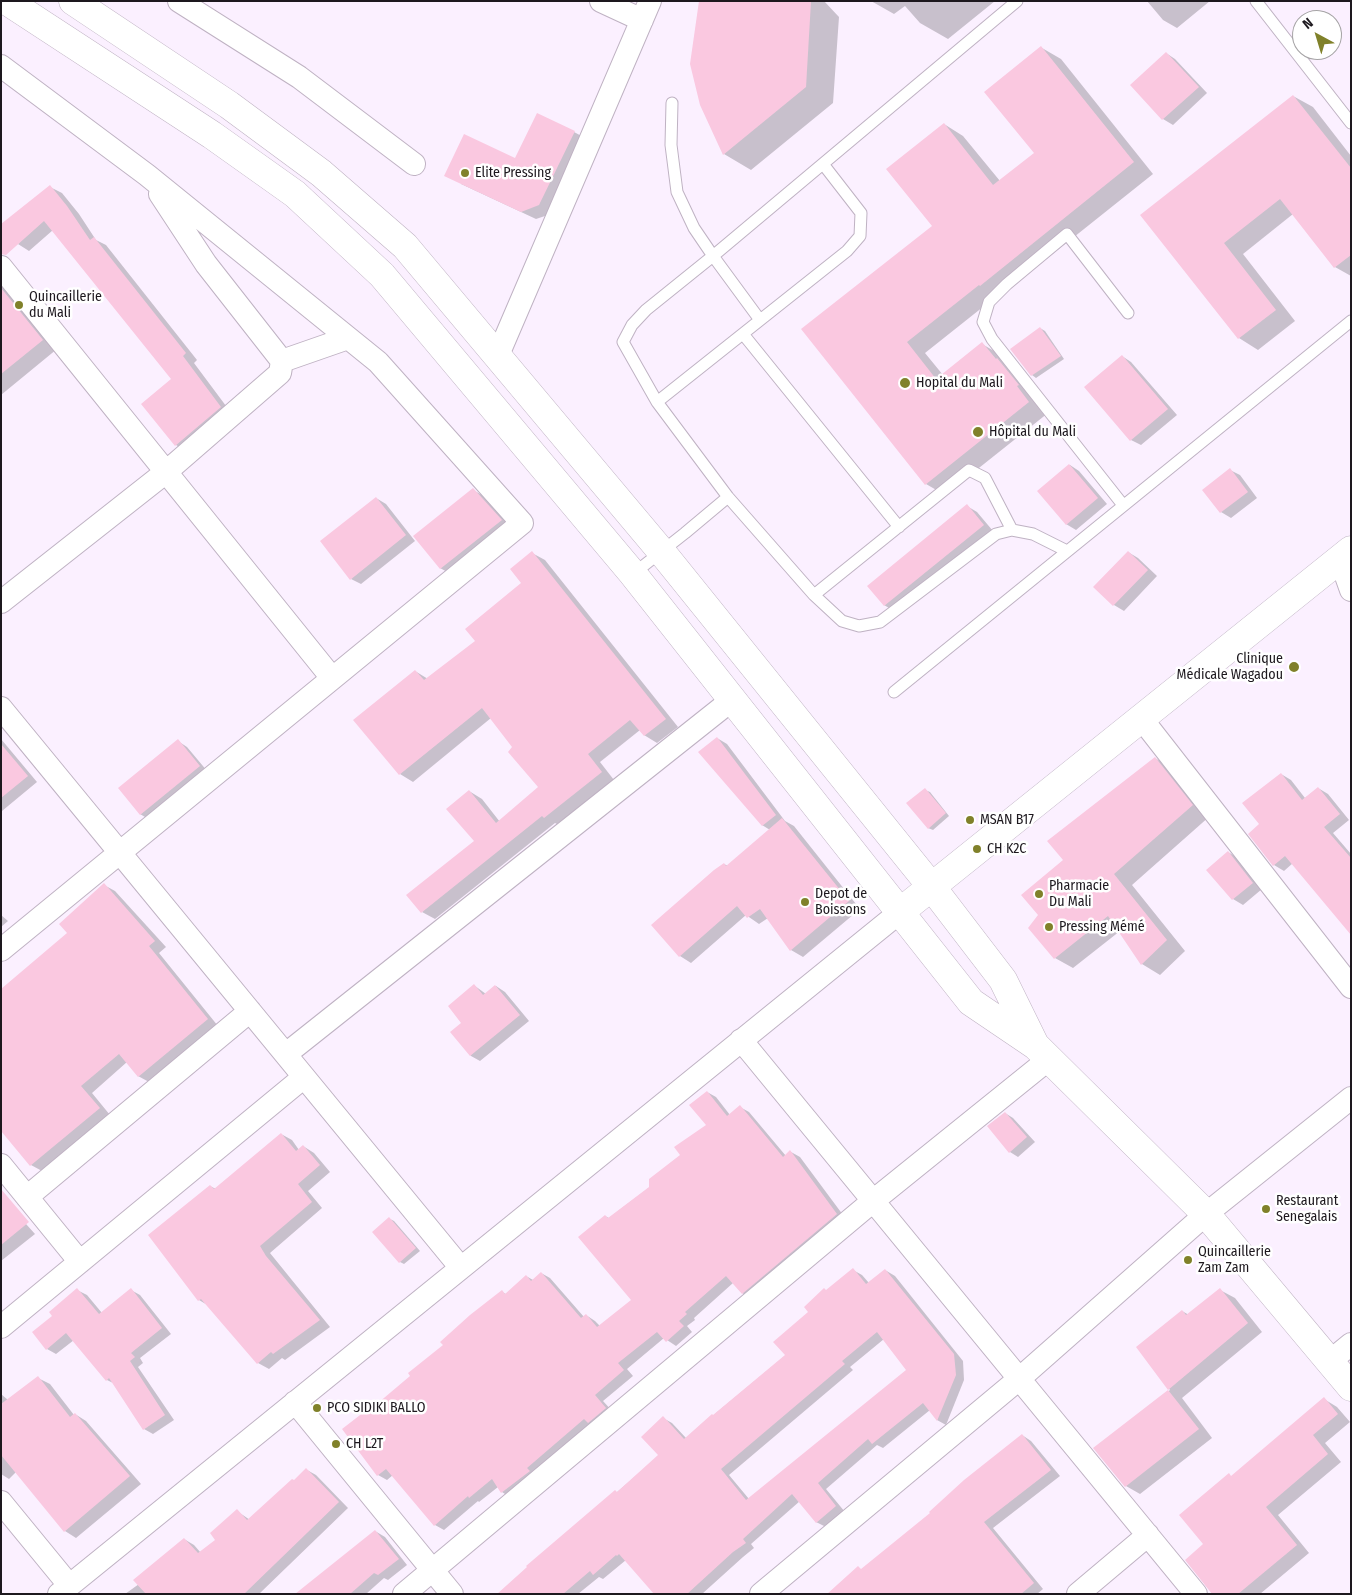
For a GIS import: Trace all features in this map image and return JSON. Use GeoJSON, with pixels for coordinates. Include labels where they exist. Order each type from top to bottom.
{"type":"FeatureCollection","features":[{"type":"Feature","properties":{"kind":"street"},"geometry":{"type":"LineString","coordinates":[[7,1],[212,135],[295,194],[382,275],[633,574],[970,1002],[1042,1053],[1206,1214],[1351,1387]]}},
{"type":"Feature","properties":{"kind":"street"},"geometry":{"type":"LineString","coordinates":[[73,1],[229,105],[321,173],[405,246],[661,551],[931,886],[1003,980],[1042,1053]]}},
{"type":"Feature","properties":{"kind":"street"},"geometry":{"type":"LineString","coordinates":[[179,1],[299,77],[414,164]]}},
{"type":"Feature","properties":{"kind":"street"},"geometry":{"type":"LineString","coordinates":[[498,355],[646,10],[601,1]]}},
{"type":"Feature","properties":{"kind":"street"},"geometry":{"type":"LineString","coordinates":[[1,66],[147,174],[378,362],[522,523],[1,950]]}},
{"type":"Feature","properties":{"kind":"street"},"geometry":{"type":"LineString","coordinates":[[1,602],[166,472],[280,373],[282,362],[206,264],[147,174]]}},
{"type":"Feature","properties":{"kind":"street"},"geometry":{"type":"LineString","coordinates":[[1,267],[332,678]]}},
{"type":"Feature","properties":{"kind":"street"},"geometry":{"type":"LineString","coordinates":[[282,362],[348,338]]}},
{"type":"Feature","properties":{"kind":"street"},"geometry":{"type":"LineString","coordinates":[[1346,554],[1351,590]]}},
{"type":"Feature","properties":{"kind":"street"},"geometry":{"type":"LineString","coordinates":[[1,1502],[64,1590],[931,886],[1346,554]]}},
{"type":"Feature","properties":{"kind":"street"},"geometry":{"type":"LineString","coordinates":[[286,1054],[733,699]]}},
{"type":"Feature","properties":{"kind":"street"},"geometry":{"type":"LineString","coordinates":[[1,708],[461,1268]]}},
{"type":"Feature","properties":{"kind":"street"},"geometry":{"type":"LineString","coordinates":[[1142,718],[1351,987]]}},
{"type":"Feature","properties":{"kind":"street"},"geometry":{"type":"LineString","coordinates":[[27,1196],[250,1010]]}},
{"type":"Feature","properties":{"kind":"street"},"geometry":{"type":"LineString","coordinates":[[741,1040],[1196,1594]]}},
{"type":"Feature","properties":{"kind":"street"},"geometry":{"type":"LineString","coordinates":[[404,1594],[873,1200],[1042,1053]]}},
{"type":"Feature","properties":{"kind":"street"},"geometry":{"type":"LineString","coordinates":[[1,1327],[304,1077]]}},
{"type":"Feature","properties":{"kind":"street"},"geometry":{"type":"LineString","coordinates":[[761,1594],[1020,1379],[1206,1214],[1351,1098]]}},
{"type":"Feature","properties":{"kind":"street"},"geometry":{"type":"LineString","coordinates":[[1,1165],[80,1262]]}},
{"type":"Feature","properties":{"kind":"street"},"geometry":{"type":"LineString","coordinates":[[1329,1362],[1351,1344]]}},
{"type":"Feature","properties":{"kind":"street"},"geometry":{"type":"LineString","coordinates":[[295,1402],[452,1594]]}},
{"type":"Feature","properties":{"kind":"street"},"geometry":{"type":"LineString","coordinates":[[1078,1594],[1148,1535]]}},
{"type":"Feature","properties":{"kind":"lane"},"geometry":{"type":"LineString","coordinates":[[1017,1],[646,310],[632,325],[623,342],[657,402],[728,497],[814,595],[842,621],[859,626],[880,622],[996,534],[1012,530],[1033,534],[1067,550]]}},
{"type":"Feature","properties":{"kind":"lane"},"geometry":{"type":"LineString","coordinates":[[1256,1],[1351,123]]}},
{"type":"Feature","properties":{"kind":"lane"},"geometry":{"type":"LineString","coordinates":[[672,103],[671,145],[677,192],[694,228],[760,320]]}},
{"type":"Feature","properties":{"kind":"lane"},"geometry":{"type":"LineString","coordinates":[[657,402],[847,252],[860,236],[861,213],[823,164]]}},
{"type":"Feature","properties":{"kind":"lane"},"geometry":{"type":"LineString","coordinates":[[1123,505],[992,340],[983,322],[989,302],[1007,284],[1067,234],[1128,314]]}},
{"type":"Feature","properties":{"kind":"lane"},"geometry":{"type":"LineString","coordinates":[[894,692],[1351,321]]}},
{"type":"Feature","properties":{"kind":"lane"},"geometry":{"type":"LineString","coordinates":[[743,334],[898,527]]}},
{"type":"Feature","properties":{"kind":"lane"},"geometry":{"type":"LineString","coordinates":[[814,595],[969,470],[985,478],[1012,530]]}},
{"type":"Feature","properties":{"kind":"lane"},"geometry":{"type":"LineString","coordinates":[[633,574],[728,497]]}},
{"type":"Feature","properties":{"kind":"building"},"geometry":{"type":"Polygon","coordinates":[[[699,1],[811,1],[806,87],[723,155],[700,105],[690,64],[699,1]]]}},
{"type":"Feature","properties":{"kind":"building"},"geometry":{"type":"Polygon","coordinates":[[[1041,46],[1134,162],[907,342],[936,379],[982,342],[1019,385],[1017,386],[1029,402],[925,485],[801,329],[932,226],[886,169],[944,123],[993,185],[1034,153],[984,92],[1041,46]]]}},
{"type":"Feature","properties":{"kind":"building"},"geometry":{"type":"Polygon","coordinates":[[[1166,52],[1199,87],[1162,120],[1130,85],[1166,52]]]}},
{"type":"Feature","properties":{"kind":"building"},"geometry":{"type":"Polygon","coordinates":[[[1293,95],[1351,168],[1351,255],[1334,268],[1280,199],[1224,243],[1276,310],[1238,339],[1140,215],[1293,95]]]}},
{"type":"Feature","properties":{"kind":"building"},"geometry":{"type":"Polygon","coordinates":[[[537,113],[575,131],[539,205],[521,212],[444,176],[464,134],[515,158],[537,113]]]}},
{"type":"Feature","properties":{"kind":"building"},"geometry":{"type":"Polygon","coordinates":[[[50,185],[90,240],[94,237],[186,353],[183,356],[221,407],[175,446],[141,404],[171,379],[44,221],[6,255],[1,254],[1,224],[50,185]]]}},
{"type":"Feature","properties":{"kind":"building"},"geometry":{"type":"Polygon","coordinates":[[[1,288],[43,340],[1,374],[1,288]]]}},
{"type":"Feature","properties":{"kind":"building"},"geometry":{"type":"Polygon","coordinates":[[[1040,327],[1061,356],[1031,376],[1010,349],[1040,327]]]}},
{"type":"Feature","properties":{"kind":"building"},"geometry":{"type":"Polygon","coordinates":[[[1122,355],[1168,409],[1130,441],[1084,387],[1122,355]]]}},
{"type":"Feature","properties":{"kind":"building"},"geometry":{"type":"Polygon","coordinates":[[[1069,464],[1098,498],[1066,525],[1037,491],[1069,464]]]}},
{"type":"Feature","properties":{"kind":"building"},"geometry":{"type":"Polygon","coordinates":[[[1230,468],[1248,492],[1220,513],[1202,490],[1230,468]]]}},
{"type":"Feature","properties":{"kind":"building"},"geometry":{"type":"Polygon","coordinates":[[[473,488],[502,520],[440,569],[413,536],[473,488]]]}},
{"type":"Feature","properties":{"kind":"building"},"geometry":{"type":"Polygon","coordinates":[[[376,497],[406,535],[350,580],[320,541],[376,497]]]}},
{"type":"Feature","properties":{"kind":"building"},"geometry":{"type":"Polygon","coordinates":[[[967,504],[984,525],[884,606],[867,586],[967,504]]]}},
{"type":"Feature","properties":{"kind":"building"},"geometry":{"type":"Polygon","coordinates":[[[532,551],[666,719],[644,736],[630,720],[588,754],[602,772],[544,818],[542,816],[421,913],[406,895],[474,841],[446,809],[469,790],[496,823],[538,787],[508,752],[512,747],[482,708],[399,775],[353,720],[415,670],[424,680],[475,641],[465,629],[521,583],[510,569],[532,551]]]}},
{"type":"Feature","properties":{"kind":"building"},"geometry":{"type":"Polygon","coordinates":[[[1128,551],[1148,570],[1113,606],[1093,587],[1128,551]]]}},
{"type":"Feature","properties":{"kind":"building"},"geometry":{"type":"Polygon","coordinates":[[[717,737],[776,815],[762,826],[698,752],[717,737]]]}},
{"type":"Feature","properties":{"kind":"building"},"geometry":{"type":"Polygon","coordinates":[[[178,739],[200,766],[140,815],[118,788],[178,739]]]}},
{"type":"Feature","properties":{"kind":"building"},"geometry":{"type":"Polygon","coordinates":[[[1,744],[28,776],[1,798],[1,744]]]}},
{"type":"Feature","properties":{"kind":"building"},"geometry":{"type":"Polygon","coordinates":[[[1155,757],[1193,805],[1114,874],[1167,940],[1141,965],[1108,916],[1054,959],[1028,928],[1038,915],[1021,895],[1063,860],[1047,841],[1155,757]]]}},
{"type":"Feature","properties":{"kind":"building"},"geometry":{"type":"Polygon","coordinates":[[[1281,773],[1302,800],[1318,787],[1340,814],[1324,827],[1351,858],[1351,935],[1285,856],[1273,866],[1248,834],[1259,824],[1242,803],[1281,773]]]}},
{"type":"Feature","properties":{"kind":"building"},"geometry":{"type":"Polygon","coordinates":[[[925,788],[946,813],[928,829],[906,803],[925,788]]]}},
{"type":"Feature","properties":{"kind":"building"},"geometry":{"type":"Polygon","coordinates":[[[782,818],[849,901],[790,951],[760,909],[747,918],[737,906],[679,957],[651,925],[714,870],[724,863],[726,866],[782,818]]]}},
{"type":"Feature","properties":{"kind":"building"},"geometry":{"type":"Polygon","coordinates":[[[1228,851],[1253,883],[1232,900],[1206,870],[1228,851]]]}},
{"type":"Feature","properties":{"kind":"building"},"geometry":{"type":"Polygon","coordinates":[[[104,883],[155,941],[149,946],[208,1019],[138,1077],[119,1054],[81,1086],[100,1108],[30,1166],[1,1131],[1,989],[67,933],[59,924],[104,883]]]}},
{"type":"Feature","properties":{"kind":"building"},"geometry":{"type":"Polygon","coordinates":[[[474,984],[483,995],[495,985],[520,1015],[470,1056],[450,1032],[461,1023],[448,1006],[474,984]]]}},
{"type":"Feature","properties":{"kind":"building"},"geometry":{"type":"Polygon","coordinates":[[[707,1091],[727,1116],[740,1105],[783,1157],[790,1150],[837,1214],[742,1294],[726,1276],[685,1312],[687,1314],[679,1321],[684,1326],[666,1342],[657,1332],[618,1363],[624,1370],[595,1395],[606,1408],[588,1423],[584,1419],[527,1468],[530,1471],[501,1493],[492,1479],[469,1498],[468,1496],[434,1526],[386,1469],[377,1476],[342,1429],[364,1412],[365,1414],[410,1376],[408,1373],[443,1345],[440,1342],[470,1315],[502,1290],[505,1294],[526,1275],[531,1281],[541,1272],[581,1318],[586,1314],[597,1327],[631,1300],[578,1237],[605,1215],[608,1218],[649,1187],[649,1179],[680,1155],[674,1147],[706,1125],[689,1105],[707,1091]]]}},
{"type":"Feature","properties":{"kind":"building"},"geometry":{"type":"Polygon","coordinates":[[[1005,1112],[1027,1137],[1009,1153],[987,1126],[1005,1112]]]}},
{"type":"Feature","properties":{"kind":"building"},"geometry":{"type":"Polygon","coordinates":[[[281,1133],[296,1151],[303,1145],[320,1165],[298,1184],[312,1202],[260,1246],[266,1256],[320,1320],[273,1354],[271,1352],[257,1364],[201,1299],[198,1301],[148,1235],[210,1185],[214,1189],[281,1133]]]}},
{"type":"Feature","properties":{"kind":"building"},"geometry":{"type":"Polygon","coordinates":[[[1,1189],[29,1222],[1,1245],[1,1189]]]}},
{"type":"Feature","properties":{"kind":"building"},"geometry":{"type":"Polygon","coordinates":[[[389,1217],[416,1248],[399,1263],[372,1232],[389,1217]]]}},
{"type":"Feature","properties":{"kind":"building"},"geometry":{"type":"Polygon","coordinates":[[[853,1268],[866,1284],[885,1269],[954,1354],[956,1375],[937,1421],[923,1403],[872,1444],[868,1439],[818,1483],[836,1506],[816,1523],[792,1494],[743,1539],[746,1543],[733,1552],[687,1594],[654,1594],[619,1554],[593,1575],[590,1571],[563,1594],[497,1594],[526,1566],[615,1490],[617,1492],[658,1455],[641,1437],[663,1416],[684,1439],[785,1355],[773,1342],[808,1312],[804,1307],[824,1288],[826,1290],[853,1268]],[[877,1332],[842,1361],[845,1364],[721,1469],[746,1500],[906,1370],[877,1332]]]}},
{"type":"Feature","properties":{"kind":"building"},"geometry":{"type":"Polygon","coordinates":[[[77,1288],[99,1314],[131,1288],[162,1328],[131,1353],[135,1357],[130,1361],[165,1415],[143,1430],[109,1378],[106,1381],[66,1333],[46,1350],[32,1332],[52,1316],[49,1312],[77,1288]]]}},
{"type":"Feature","properties":{"kind":"building"},"geometry":{"type":"Polygon","coordinates":[[[1220,1288],[1248,1323],[1168,1390],[1136,1347],[1182,1310],[1186,1315],[1220,1288]]]}},
{"type":"Feature","properties":{"kind":"building"},"geometry":{"type":"Polygon","coordinates":[[[38,1376],[70,1417],[75,1413],[130,1476],[64,1532],[1,1455],[1,1404],[38,1376]]]}},
{"type":"Feature","properties":{"kind":"building"},"geometry":{"type":"Polygon","coordinates":[[[1168,1390],[1199,1429],[1125,1487],[1093,1448],[1168,1390]]]}},
{"type":"Feature","properties":{"kind":"building"},"geometry":{"type":"Polygon","coordinates":[[[1324,1397],[1338,1414],[1313,1435],[1328,1454],[1266,1507],[1297,1545],[1238,1594],[1212,1594],[1185,1560],[1203,1544],[1179,1515],[1229,1473],[1231,1476],[1324,1397]]]}},
{"type":"Feature","properties":{"kind":"building"},"geometry":{"type":"Polygon","coordinates":[[[1022,1434],[1051,1470],[984,1522],[1034,1583],[1021,1594],[827,1594],[858,1566],[861,1569],[930,1513],[964,1480],[1022,1434]]]}},
{"type":"Feature","properties":{"kind":"building"},"geometry":{"type":"Polygon","coordinates":[[[306,1468],[339,1502],[244,1594],[146,1594],[133,1580],[184,1538],[198,1553],[215,1540],[210,1533],[237,1509],[247,1520],[306,1468]]]}},
{"type":"Feature","properties":{"kind":"building"},"geometry":{"type":"Polygon","coordinates":[[[375,1530],[399,1559],[378,1575],[374,1573],[350,1594],[295,1594],[375,1530]]]}},
{"type":"Feature","properties":{"kind":"place","name":"Elite Pressing"},"geometry":{"type":"Point","coordinates":[465,173]}},
{"type":"Feature","properties":{"kind":"place","name":"Quincaillerie du Mali"},"geometry":{"type":"Point","coordinates":[19,305]}},
{"type":"Feature","properties":{"kind":"place","name":"Hopital du Mali"},"geometry":{"type":"Point","coordinates":[905,383]}},
{"type":"Feature","properties":{"kind":"place","name":"Hôpital du Mali"},"geometry":{"type":"Point","coordinates":[978,432]}},
{"type":"Feature","properties":{"kind":"place","name":"Clinique Médicale Wagadou"},"geometry":{"type":"Point","coordinates":[1294,667]}},
{"type":"Feature","properties":{"kind":"place","name":"MSAN B17"},"geometry":{"type":"Point","coordinates":[970,820]}},
{"type":"Feature","properties":{"kind":"place","name":"CH K2C"},"geometry":{"type":"Point","coordinates":[977,849]}},
{"type":"Feature","properties":{"kind":"place","name":"Pharmacie Du Mali"},"geometry":{"type":"Point","coordinates":[1039,894]}},
{"type":"Feature","properties":{"kind":"place","name":"Depot de Boissons"},"geometry":{"type":"Point","coordinates":[805,902]}},
{"type":"Feature","properties":{"kind":"place","name":"Pressing Mémé"},"geometry":{"type":"Point","coordinates":[1049,927]}},
{"type":"Feature","properties":{"kind":"place","name":"Restaurant Senegalais"},"geometry":{"type":"Point","coordinates":[1266,1209]}},
{"type":"Feature","properties":{"kind":"place","name":"Quincaillerie Zam Zam"},"geometry":{"type":"Point","coordinates":[1188,1260]}},
{"type":"Feature","properties":{"kind":"place","name":"PCO SIDIKI BALLO"},"geometry":{"type":"Point","coordinates":[317,1408]}},
{"type":"Feature","properties":{"kind":"place","name":"CH L2T"},"geometry":{"type":"Point","coordinates":[336,1444]}}]}
